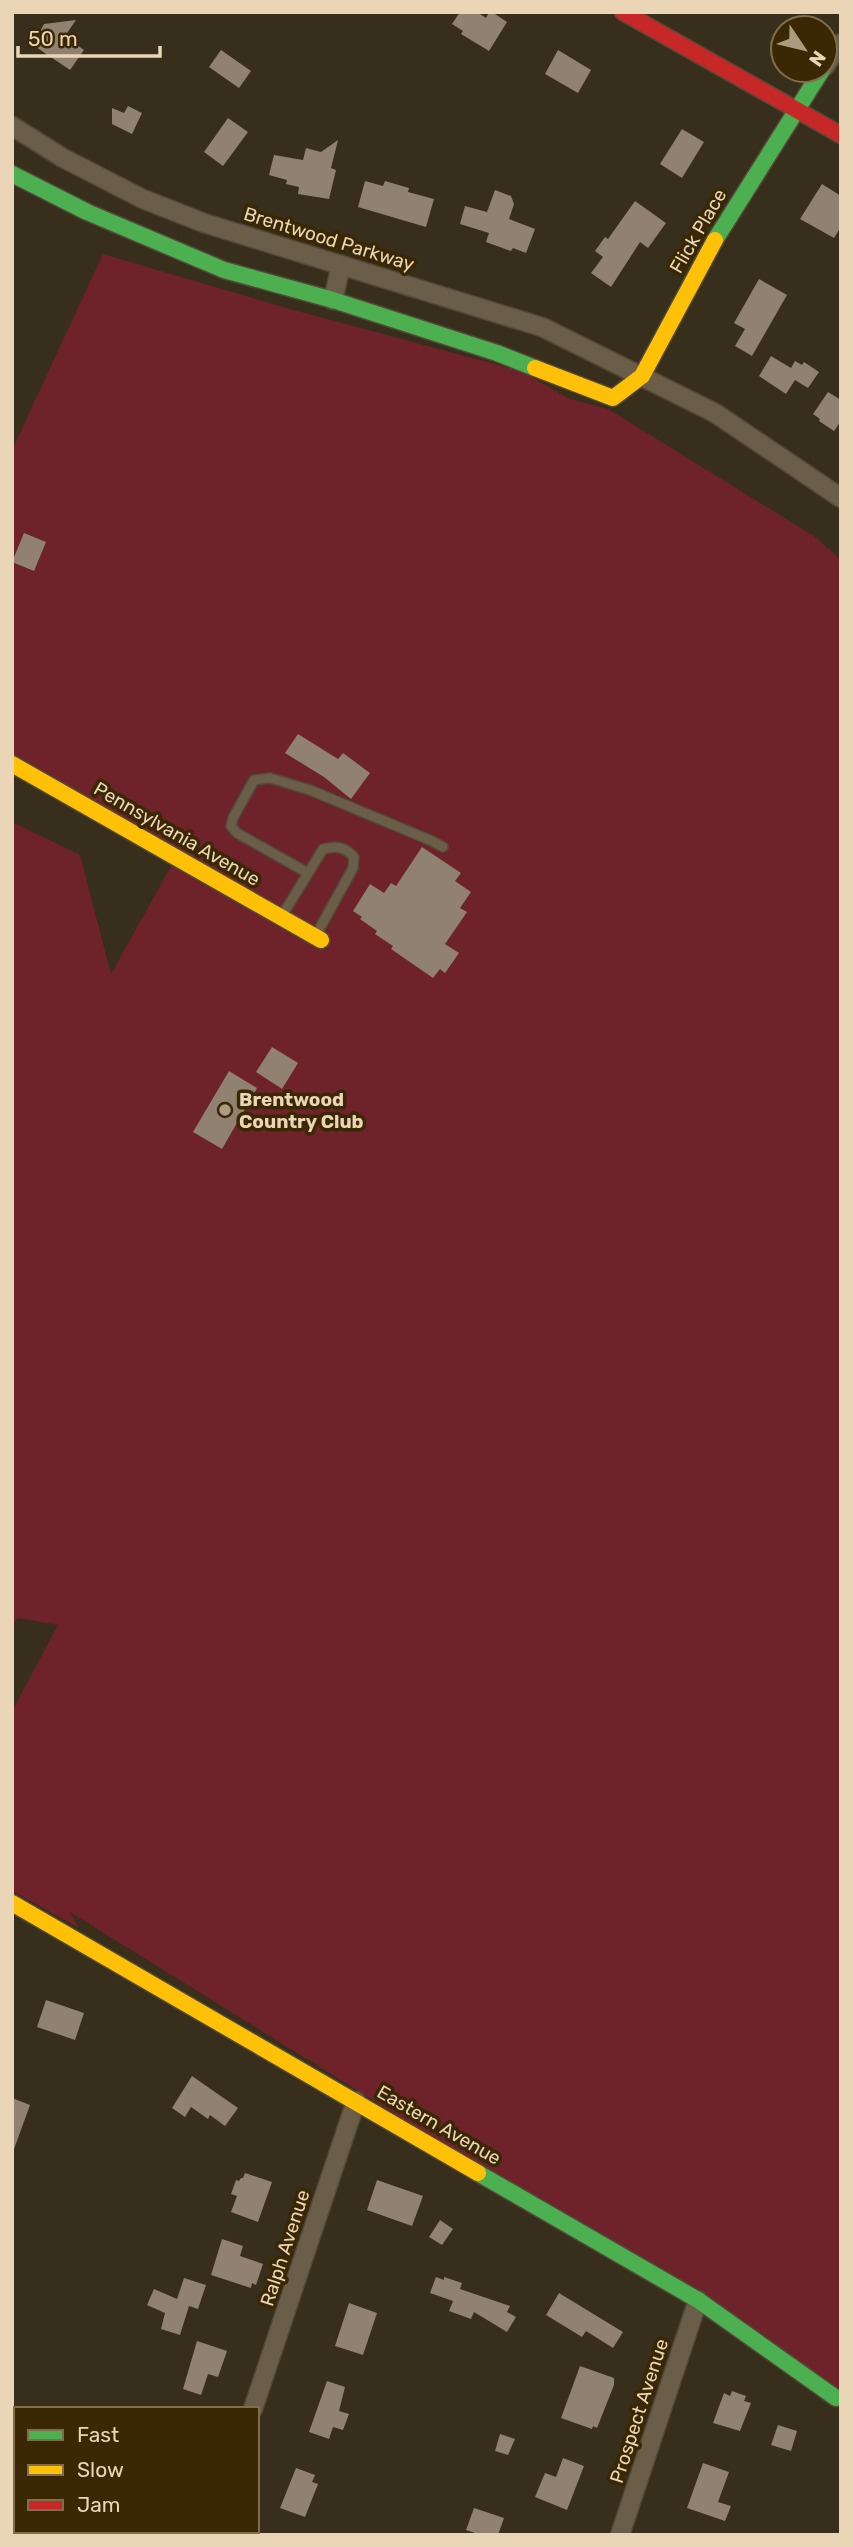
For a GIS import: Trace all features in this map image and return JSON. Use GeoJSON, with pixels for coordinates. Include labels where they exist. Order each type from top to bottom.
{"type":"FeatureCollection","features":[{"type":"Feature","properties":{"kind":"street"},"geometry":{"type":"LineString","coordinates":[[623,12],[841,135]]}},
{"type":"Feature","properties":{"kind":"street","name":"Flick Place"},"geometry":{"type":"LineString","coordinates":[[642,376],[708,252],[812,84]]}},
{"type":"Feature","properties":{"kind":"street","name":"Brentwood Parkway"},"geometry":{"type":"LineString","coordinates":[[12,126],[63,158],[144,199],[216,226],[542,327],[715,413],[841,498]]}},
{"type":"Feature","properties":{"kind":"street"},"geometry":{"type":"LineString","coordinates":[[12,174],[87,212],[224,270],[333,300],[497,353],[613,398],[642,376]]}},
{"type":"Feature","properties":{"kind":"street"},"geometry":{"type":"LineString","coordinates":[[333,300],[341,265]]}},
{"type":"Feature","properties":{"kind":"street","name":"Pennsylvania Avenue"},"geometry":{"type":"LineString","coordinates":[[12,764],[318,938]]}},
{"type":"Feature","properties":{"kind":"street","name":"Eastern Avenue"},"geometry":{"type":"LineString","coordinates":[[12,1904],[698,2300],[836,2398]]}},
{"type":"Feature","properties":{"kind":"street","name":"Ralph Avenue"},"geometry":{"type":"LineString","coordinates":[[254,2407],[356,2101]]}},
{"type":"Feature","properties":{"kind":"street","name":"Prospect Avenue"},"geometry":{"type":"LineString","coordinates":[[620,2535],[698,2300]]}},
{"type":"Feature","properties":{"kind":"lane"},"geometry":{"type":"LineString","coordinates":[[308,873],[237,833],[231,826],[233,817],[254,780],[270,778],[310,790],[443,847]]}},
{"type":"Feature","properties":{"kind":"lane"},"geometry":{"type":"LineString","coordinates":[[281,918],[323,849],[335,846],[347,849],[354,857],[348,877],[318,938]]}},
{"type":"Feature","properties":{"kind":"shaded area","name":"Brentwood Country Club"},"geometry":{"type":"Polygon","coordinates":[[[103,254],[290,309],[521,371],[570,399],[608,409],[817,538],[841,560],[841,2391],[70,1912],[79,1928],[12,1891],[12,1711],[58,1625],[18,1618],[12,1625],[12,822],[80,855],[111,974],[175,859],[12,764],[12,450],[103,254]]]}},
{"type":"Feature","properties":{"kind":"building"},"geometry":{"type":"Polygon","coordinates":[[[460,12],[477,12],[486,18],[489,12],[492,12],[507,22],[489,51],[461,34],[463,31],[452,24],[460,12]]]}},
{"type":"Feature","properties":{"kind":"building"},"geometry":{"type":"Polygon","coordinates":[[[76,20],[65,36],[84,50],[70,70],[33,45],[44,24],[76,20]]]}},
{"type":"Feature","properties":{"kind":"building"},"geometry":{"type":"Polygon","coordinates":[[[221,50],[251,71],[239,88],[209,67],[221,50]]]}},
{"type":"Feature","properties":{"kind":"building"},"geometry":{"type":"Polygon","coordinates":[[[558,50],[591,70],[578,93],[545,74],[558,50]]]}},
{"type":"Feature","properties":{"kind":"building"},"geometry":{"type":"Polygon","coordinates":[[[128,106],[142,113],[132,134],[112,124],[112,108],[124,113],[128,106]]]}},
{"type":"Feature","properties":{"kind":"building"},"geometry":{"type":"Polygon","coordinates":[[[228,118],[248,132],[223,166],[204,152],[228,118]]]}},
{"type":"Feature","properties":{"kind":"building"},"geometry":{"type":"Polygon","coordinates":[[[682,129],[704,142],[682,178],[660,164],[682,129]]]}},
{"type":"Feature","properties":{"kind":"building"},"geometry":{"type":"Polygon","coordinates":[[[338,140],[331,168],[336,170],[329,199],[298,194],[299,187],[269,175],[274,155],[303,160],[306,148],[321,152],[338,140]]]}},
{"type":"Feature","properties":{"kind":"building"},"geometry":{"type":"Polygon","coordinates":[[[365,181],[383,186],[385,181],[409,188],[408,192],[434,199],[426,227],[358,207],[365,181]]]}},
{"type":"Feature","properties":{"kind":"building"},"geometry":{"type":"Polygon","coordinates":[[[822,184],[841,196],[841,227],[834,238],[800,219],[822,184]]]}},
{"type":"Feature","properties":{"kind":"building"},"geometry":{"type":"Polygon","coordinates":[[[495,190],[511,196],[514,204],[509,219],[535,229],[526,253],[486,242],[489,233],[460,224],[465,206],[487,212],[495,190]]]}},
{"type":"Feature","properties":{"kind":"building"},"geometry":{"type":"Polygon","coordinates":[[[635,201],[666,223],[648,248],[640,242],[611,287],[591,273],[603,257],[595,251],[605,237],[608,239],[635,201]]]}},
{"type":"Feature","properties":{"kind":"building"},"geometry":{"type":"Polygon","coordinates":[[[759,279],[787,295],[752,356],[735,346],[745,329],[734,323],[759,279]]]}},
{"type":"Feature","properties":{"kind":"building"},"geometry":{"type":"Polygon","coordinates":[[[771,356],[791,368],[795,361],[802,365],[804,362],[819,372],[808,388],[795,380],[786,394],[759,376],[771,356]]]}},
{"type":"Feature","properties":{"kind":"building"},"geometry":{"type":"Polygon","coordinates":[[[828,392],[841,400],[841,421],[834,431],[813,414],[828,392]]]}},
{"type":"Feature","properties":{"kind":"building"},"geometry":{"type":"Polygon","coordinates":[[[24,533],[46,542],[34,571],[12,562],[24,533]]]}},
{"type":"Feature","properties":{"kind":"building"},"geometry":{"type":"Polygon","coordinates":[[[298,734],[338,759],[343,753],[370,773],[351,799],[324,777],[285,753],[298,734]]]}},
{"type":"Feature","properties":{"kind":"building"},"geometry":{"type":"Polygon","coordinates":[[[422,847],[461,873],[455,881],[471,892],[460,908],[467,912],[445,944],[459,953],[445,973],[440,969],[433,978],[391,949],[393,946],[375,934],[377,931],[353,911],[370,884],[384,893],[391,883],[396,886],[422,847]]]}},
{"type":"Feature","properties":{"kind":"building"},"geometry":{"type":"Polygon","coordinates":[[[272,1047],[298,1063],[282,1089],[256,1072],[272,1047]]]}},
{"type":"Feature","properties":{"kind":"building","name":"Brentwood Country Club"},"geometry":{"type":"Polygon","coordinates":[[[229,1071],[257,1088],[222,1149],[193,1132],[229,1071]]]}},
{"type":"Feature","properties":{"kind":"building"},"geometry":{"type":"Polygon","coordinates":[[[46,2000],[84,2013],[75,2040],[37,2027],[46,2000]]]}},
{"type":"Feature","properties":{"kind":"building"},"geometry":{"type":"Polygon","coordinates":[[[192,2076],[238,2108],[225,2126],[210,2115],[208,2119],[191,2107],[185,2117],[172,2108],[192,2076]]]}},
{"type":"Feature","properties":{"kind":"building"},"geometry":{"type":"Polygon","coordinates":[[[12,2098],[30,2105],[14,2149],[12,2148],[12,2098]]]}},
{"type":"Feature","properties":{"kind":"building"},"geometry":{"type":"Polygon","coordinates":[[[245,2173],[272,2182],[258,2222],[231,2212],[237,2196],[231,2194],[236,2180],[243,2178],[245,2173]]]}},
{"type":"Feature","properties":{"kind":"building"},"geometry":{"type":"Polygon","coordinates":[[[377,2180],[423,2196],[412,2226],[367,2210],[377,2180]]]}},
{"type":"Feature","properties":{"kind":"building"},"geometry":{"type":"Polygon","coordinates":[[[440,2220],[453,2229],[442,2245],[429,2237],[440,2220]]]}},
{"type":"Feature","properties":{"kind":"building"},"geometry":{"type":"Polygon","coordinates":[[[222,2239],[243,2246],[240,2256],[263,2264],[256,2285],[252,2283],[251,2288],[211,2275],[222,2239]]]}},
{"type":"Feature","properties":{"kind":"building"},"geometry":{"type":"Polygon","coordinates":[[[436,2277],[462,2283],[460,2289],[510,2306],[507,2312],[516,2317],[507,2332],[474,2312],[471,2319],[449,2311],[453,2301],[430,2293],[436,2277]]]}},
{"type":"Feature","properties":{"kind":"building"},"geometry":{"type":"Polygon","coordinates":[[[184,2278],[206,2285],[198,2309],[189,2306],[180,2335],[161,2329],[165,2313],[147,2305],[154,2289],[177,2299],[184,2278]]]}},
{"type":"Feature","properties":{"kind":"building"},"geometry":{"type":"Polygon","coordinates":[[[559,2293],[623,2332],[613,2348],[586,2331],[582,2337],[546,2315],[559,2293]]]}},
{"type":"Feature","properties":{"kind":"building"},"geometry":{"type":"Polygon","coordinates":[[[349,2303],[377,2313],[363,2355],[335,2346],[349,2303]]]}},
{"type":"Feature","properties":{"kind":"building"},"geometry":{"type":"Polygon","coordinates":[[[197,2341],[227,2351],[218,2377],[208,2374],[201,2395],[183,2389],[197,2341]]]}},
{"type":"Feature","properties":{"kind":"building"},"geometry":{"type":"Polygon","coordinates":[[[580,2366],[614,2378],[614,2385],[597,2428],[593,2426],[592,2429],[561,2418],[580,2366]]]}},
{"type":"Feature","properties":{"kind":"building"},"geometry":{"type":"Polygon","coordinates":[[[327,2381],[345,2387],[339,2411],[349,2414],[343,2430],[333,2427],[329,2439],[309,2432],[327,2381]]]}},
{"type":"Feature","properties":{"kind":"building"},"geometry":{"type":"Polygon","coordinates":[[[732,2391],[746,2396],[744,2401],[751,2403],[740,2431],[713,2423],[724,2393],[730,2396],[732,2391]]]}},
{"type":"Feature","properties":{"kind":"building"},"geometry":{"type":"Polygon","coordinates":[[[778,2425],[797,2431],[791,2451],[771,2445],[778,2425]]]}},
{"type":"Feature","properties":{"kind":"building"},"geometry":{"type":"Polygon","coordinates":[[[500,2434],[515,2439],[508,2455],[495,2451],[500,2434]]]}},
{"type":"Feature","properties":{"kind":"building"},"geometry":{"type":"Polygon","coordinates":[[[563,2458],[584,2466],[567,2510],[535,2497],[545,2473],[556,2477],[563,2458]]]}},
{"type":"Feature","properties":{"kind":"building"},"geometry":{"type":"Polygon","coordinates":[[[703,2463],[729,2472],[718,2502],[731,2506],[725,2521],[687,2508],[703,2463]]]}},
{"type":"Feature","properties":{"kind":"building"},"geometry":{"type":"Polygon","coordinates":[[[296,2468],[315,2475],[312,2482],[318,2484],[305,2517],[280,2508],[296,2468]]]}},
{"type":"Feature","properties":{"kind":"building"},"geometry":{"type":"Polygon","coordinates":[[[474,2508],[504,2518],[498,2535],[481,2535],[466,2530],[474,2508]]]}},
{"type":"Feature","properties":{"kind":"traffic: fast"},"geometry":{"type":"LineString","coordinates":[[715,240],[813,84]]}},
{"type":"Feature","properties":{"kind":"traffic: fast"},"geometry":{"type":"LineString","coordinates":[[12,174],[87,212],[224,270],[333,300],[535,368]]}},
{"type":"Feature","properties":{"kind":"traffic: fast"},"geometry":{"type":"LineString","coordinates":[[478,2173],[698,2300],[836,2398]]}},
{"type":"Feature","properties":{"kind":"traffic: slow"},"geometry":{"type":"LineString","coordinates":[[535,368],[613,398],[642,376],[715,240]]}},
{"type":"Feature","properties":{"kind":"traffic: slow"},"geometry":{"type":"LineString","coordinates":[[12,764],[321,940]]}},
{"type":"Feature","properties":{"kind":"traffic: slow"},"geometry":{"type":"LineString","coordinates":[[12,1903],[478,2173]]}},
{"type":"Feature","properties":{"kind":"traffic: jam"},"geometry":{"type":"LineString","coordinates":[[623,12],[841,135]]}},
{"type":"Feature","properties":{"kind":"place","name":"Brentwood Country Club"},"geometry":{"type":"Point","coordinates":[225,1110]}}]}
